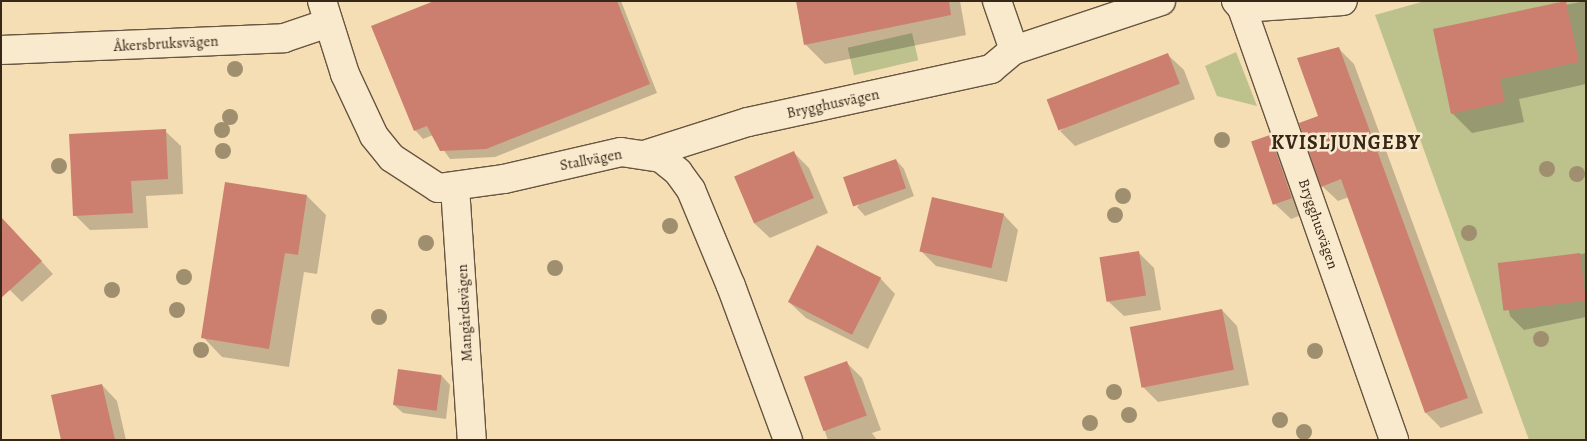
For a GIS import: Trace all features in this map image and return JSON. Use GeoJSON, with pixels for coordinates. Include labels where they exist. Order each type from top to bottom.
{"type":"FeatureCollection","features":[{"type":"Feature","properties":{"kind":"street"},"geometry":{"type":"LineString","coordinates":[[997,1],[1014,50]]}},
{"type":"Feature","properties":{"kind":"street","name":"Brygghusvägen"},"geometry":{"type":"LineString","coordinates":[[647,154],[748,122],[991,69],[1014,50],[1161,1]]}},
{"type":"Feature","properties":{"kind":"street","name":"Brygghusvägen"},"geometry":{"type":"LineString","coordinates":[[1343,1],[1239,5],[1394,440]]}},
{"type":"Feature","properties":{"kind":"street","name":"Åkersbruksvägen"},"geometry":{"type":"LineString","coordinates":[[1,50],[284,38],[325,12]]}},
{"type":"Feature","properties":{"kind":"street","name":"Stallvägen"},"geometry":{"type":"LineString","coordinates":[[325,12],[374,136],[392,158],[419,178],[438,188],[455,187],[621,152],[647,154],[661,158],[691,190],[788,440]]}},
{"type":"Feature","properties":{"kind":"street","name":"Mangårdsvägen"},"geometry":{"type":"LineString","coordinates":[[455,187],[472,440]]}},
{"type":"Feature","properties":{"kind":"green space"},"geometry":{"type":"Polygon","coordinates":[[[1425,1],[1586,1],[1586,440],[1529,440],[1375,15],[1425,1]]]}},
{"type":"Feature","properties":{"kind":"green space"},"geometry":{"type":"Polygon","coordinates":[[[912,33],[918,60],[854,75],[848,48],[912,33]]]}},
{"type":"Feature","properties":{"kind":"green space"},"geometry":{"type":"Polygon","coordinates":[[[1236,52],[1257,106],[1217,96],[1205,66],[1236,52]]]}},
{"type":"Feature","properties":{"kind":"building"},"geometry":{"type":"Polygon","coordinates":[[[434,1],[617,1],[650,84],[486,149],[440,151],[427,126],[414,131],[371,26],[434,1]]]}},
{"type":"Feature","properties":{"kind":"building"},"geometry":{"type":"Polygon","coordinates":[[[796,1],[949,1],[951,15],[804,45],[796,1]]]}},
{"type":"Feature","properties":{"kind":"building"},"geometry":{"type":"Polygon","coordinates":[[[1566,1],[1579,62],[1500,79],[1505,102],[1451,114],[1433,29],[1566,1]]]}},
{"type":"Feature","properties":{"kind":"building"},"geometry":{"type":"Polygon","coordinates":[[[1339,47],[1468,398],[1425,413],[1341,179],[1321,187],[1299,123],[1318,116],[1297,58],[1339,47]]]}},
{"type":"Feature","properties":{"kind":"building"},"geometry":{"type":"Polygon","coordinates":[[[1168,53],[1180,84],[1058,130],[1047,100],[1168,53]]]}},
{"type":"Feature","properties":{"kind":"building"},"geometry":{"type":"Polygon","coordinates":[[[166,129],[168,179],[131,181],[133,213],[73,216],[69,134],[166,129]]]}},
{"type":"Feature","properties":{"kind":"building"},"geometry":{"type":"Polygon","coordinates":[[[1270,135],[1292,198],[1273,205],[1251,142],[1270,135]]]}},
{"type":"Feature","properties":{"kind":"building"},"geometry":{"type":"Polygon","coordinates":[[[794,151],[814,198],[754,223],[734,176],[794,151]]]}},
{"type":"Feature","properties":{"kind":"building"},"geometry":{"type":"Polygon","coordinates":[[[896,159],[906,188],[853,207],[843,177],[896,159]]]}},
{"type":"Feature","properties":{"kind":"building"},"geometry":{"type":"Polygon","coordinates":[[[225,182],[307,195],[298,255],[285,253],[269,349],[201,338],[225,182]]]}},
{"type":"Feature","properties":{"kind":"building"},"geometry":{"type":"Polygon","coordinates":[[[932,197],[1004,214],[992,268],[919,252],[932,197]]]}},
{"type":"Feature","properties":{"kind":"building"},"geometry":{"type":"Polygon","coordinates":[[[1,217],[42,261],[1,298],[1,217]]]}},
{"type":"Feature","properties":{"kind":"building"},"geometry":{"type":"Polygon","coordinates":[[[817,245],[881,278],[852,335],[788,302],[817,245]]]}},
{"type":"Feature","properties":{"kind":"building"},"geometry":{"type":"Polygon","coordinates":[[[1139,251],[1146,295],[1107,302],[1099,257],[1139,251]]]}},
{"type":"Feature","properties":{"kind":"building"},"geometry":{"type":"Polygon","coordinates":[[[1580,253],[1586,301],[1503,311],[1498,263],[1580,253]]]}},
{"type":"Feature","properties":{"kind":"building"},"geometry":{"type":"Polygon","coordinates":[[[1222,309],[1234,370],[1142,388],[1130,327],[1222,309]]]}},
{"type":"Feature","properties":{"kind":"building"},"geometry":{"type":"Polygon","coordinates":[[[847,361],[867,416],[824,431],[804,377],[847,361]]]}},
{"type":"Feature","properties":{"kind":"building"},"geometry":{"type":"Polygon","coordinates":[[[398,369],[442,375],[437,411],[393,405],[398,369]]]}},
{"type":"Feature","properties":{"kind":"building"},"geometry":{"type":"Polygon","coordinates":[[[102,384],[115,440],[61,440],[51,395],[102,384]]]}},
{"type":"Feature","properties":{"kind":"district","name":"KVISLJUNGEBY"},"geometry":{"type":"Point","coordinates":[1346,142]}}]}
